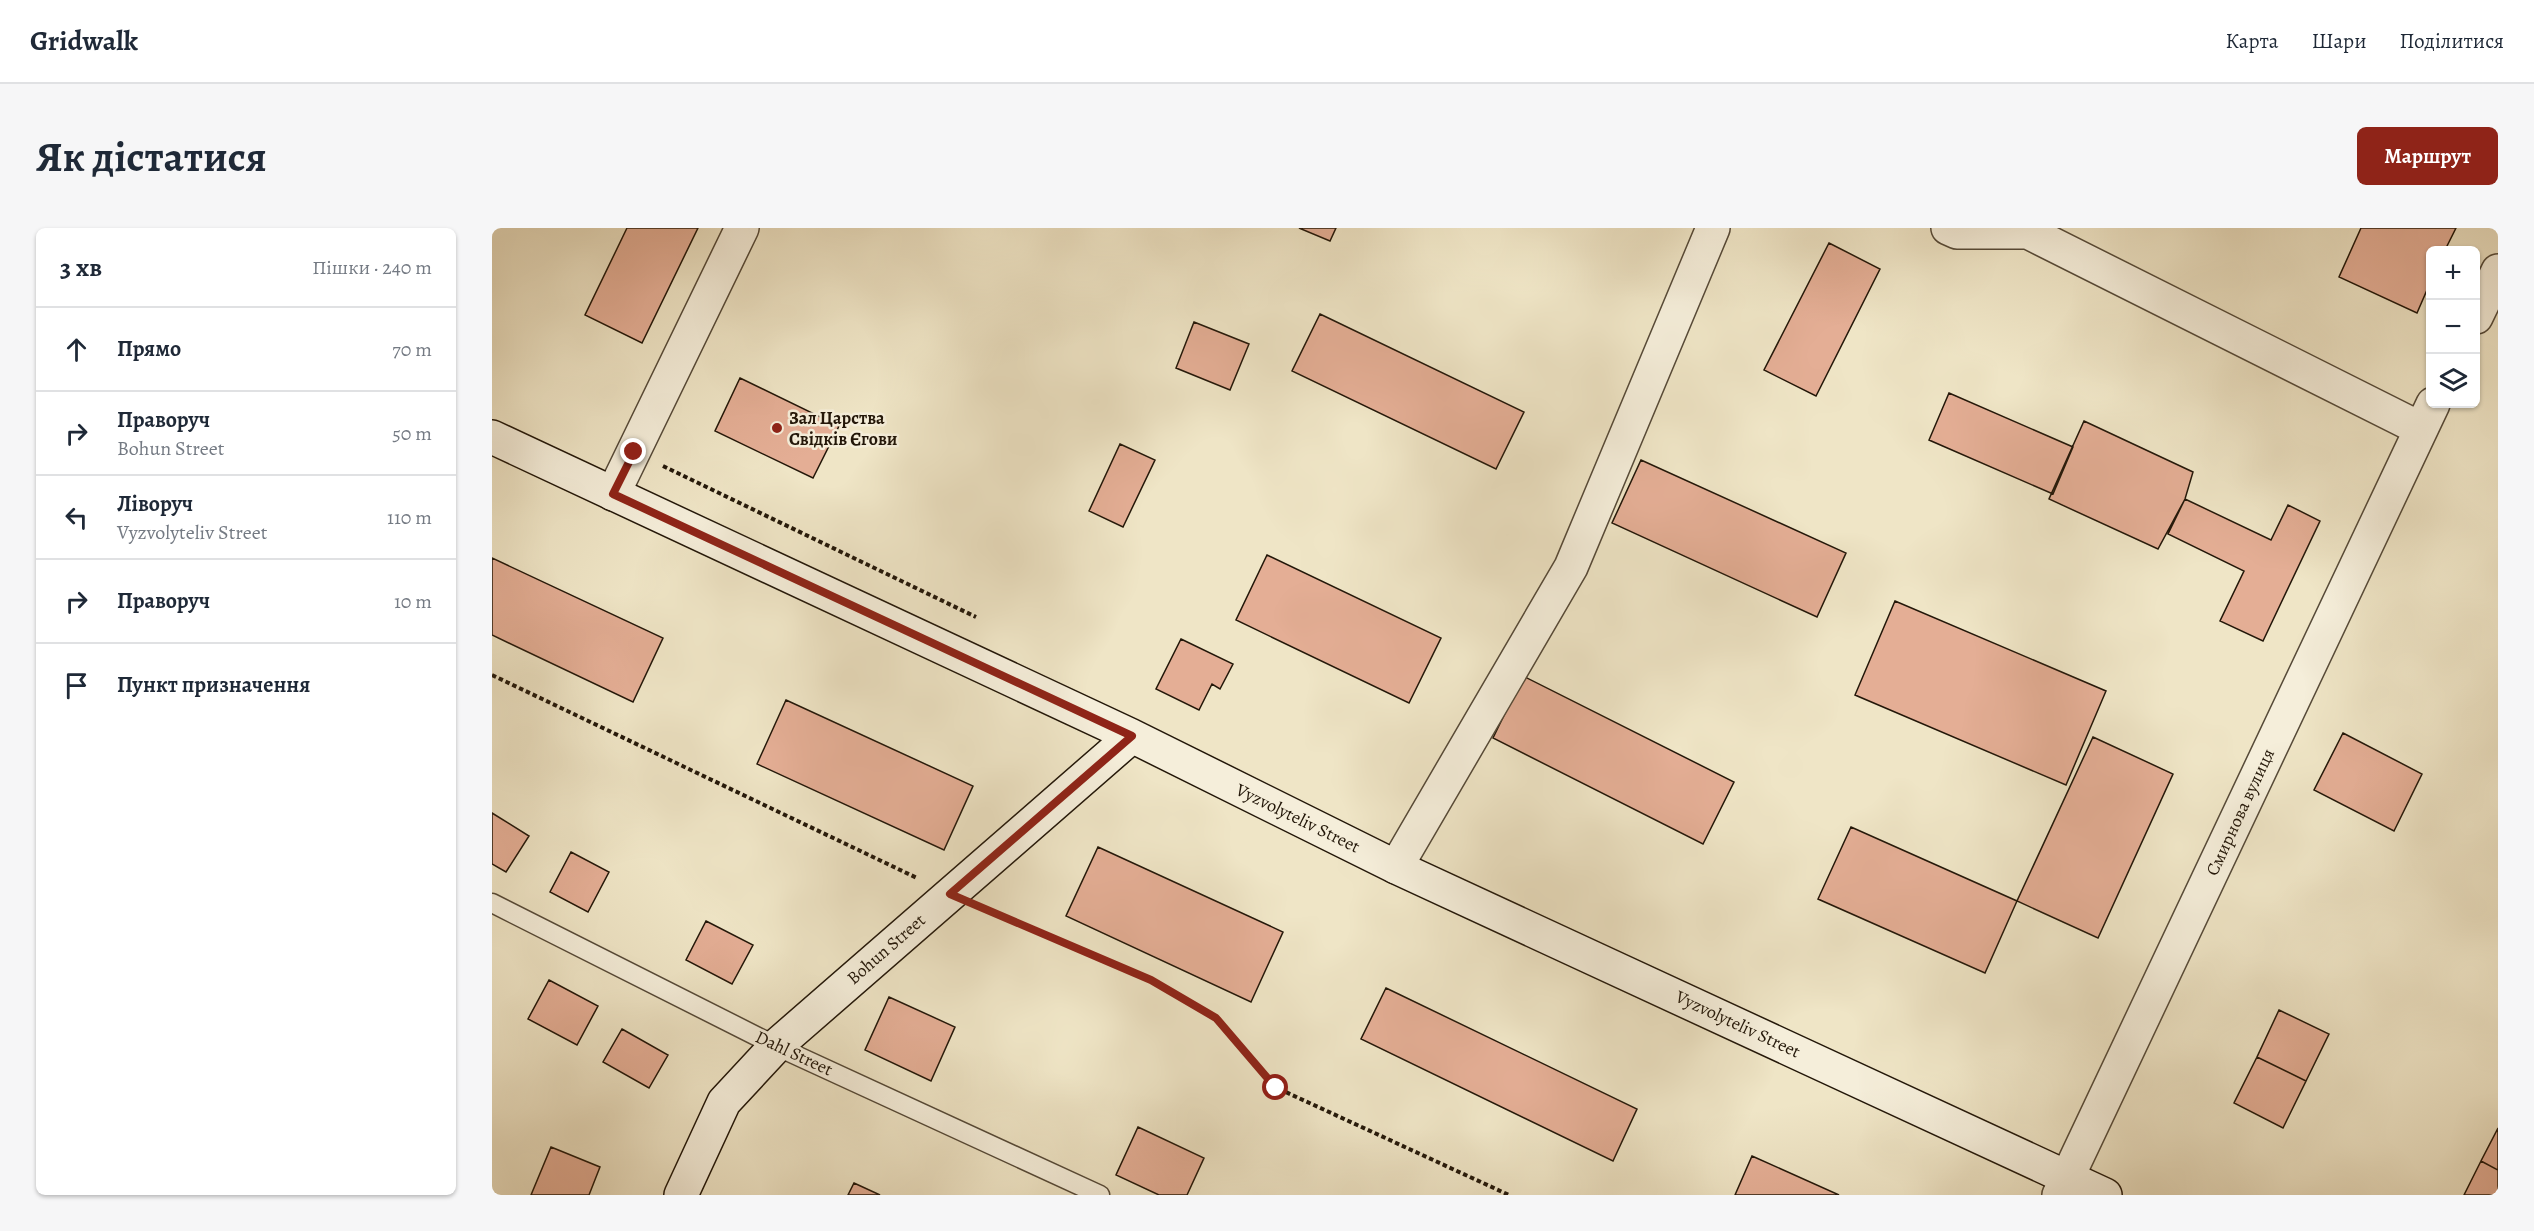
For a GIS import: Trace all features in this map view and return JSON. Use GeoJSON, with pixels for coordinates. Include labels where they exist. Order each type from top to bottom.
{"type":"FeatureCollection","features":[{"type":"Feature","properties":{"kind":"street"},"geometry":{"type":"LineString","coordinates":[[613,494],[742,228]]}},
{"type":"Feature","properties":{"kind":"street"},"geometry":{"type":"LineString","coordinates":[[1396,867],[1571,567],[1713,228]]}},
{"type":"Feature","properties":{"kind":"street"},"geometry":{"type":"LineString","coordinates":[[1948,228],[1957,232],[2028,232],[2427,416]]}},
{"type":"Feature","properties":{"kind":"street"},"geometry":{"type":"LineString","coordinates":[[2480,307],[2498,272]]}},
{"type":"Feature","properties":{"kind":"street","name":"Смирнова вулиця"},"geometry":{"type":"LineString","coordinates":[[2064,1186],[2427,416]]}},
{"type":"Feature","properties":{"kind":"street","name":"Vyzvolyteliv Street"},"geometry":{"type":"LineString","coordinates":[[492,437],[1132,736],[1396,867],[2064,1186],[2105,1195]]}},
{"type":"Feature","properties":{"kind":"street","name":"Bohun Street"},"geometry":{"type":"LineString","coordinates":[[681,1195],[724,1102],[777,1046],[1132,736]]}},
{"type":"Feature","properties":{"kind":"lane","name":"Dahl Street"},"geometry":{"type":"LineString","coordinates":[[492,903],[777,1046],[1100,1195]]}},
{"type":"Feature","properties":{"kind":"path"},"geometry":{"type":"LineString","coordinates":[[634,452],[976,617]]}},
{"type":"Feature","properties":{"kind":"path"},"geometry":{"type":"LineString","coordinates":[[492,675],[950,894],[1151,980],[1216,1018],[1276,1088],[1509,1195]]}},
{"type":"Feature","properties":{"kind":"building"},"geometry":{"type":"Polygon","coordinates":[[[627,228],[698,228],[642,343],[585,315],[627,228]]]}},
{"type":"Feature","properties":{"kind":"building"},"geometry":{"type":"Polygon","coordinates":[[[1299,228],[1336,228],[1330,241],[1299,228]]]}},
{"type":"Feature","properties":{"kind":"building"},"geometry":{"type":"Polygon","coordinates":[[[2361,228],[2456,228],[2447,246],[2426,246],[2426,292],[2417,313],[2339,277],[2361,228]]]}},
{"type":"Feature","properties":{"kind":"building"},"geometry":{"type":"Polygon","coordinates":[[[1829,243],[1880,269],[1816,396],[1764,370],[1829,243]]]}},
{"type":"Feature","properties":{"kind":"building"},"geometry":{"type":"Polygon","coordinates":[[[1320,314],[1524,412],[1496,469],[1292,371],[1320,314]]]}},
{"type":"Feature","properties":{"kind":"building"},"geometry":{"type":"Polygon","coordinates":[[[1194,322],[1249,344],[1230,390],[1176,368],[1194,322]]]}},
{"type":"Feature","properties":{"kind":"building","name":"Зал Царства Свідків Єгови"},"geometry":{"type":"Polygon","coordinates":[[[740,378],[839,426],[813,478],[715,431],[740,378]]]}},
{"type":"Feature","properties":{"kind":"building"},"geometry":{"type":"Polygon","coordinates":[[[1949,393],[2073,447],[2053,494],[1929,440],[1949,393]]]}},
{"type":"Feature","properties":{"kind":"building"},"geometry":{"type":"Polygon","coordinates":[[[2084,421],[2193,472],[2185,499],[2158,549],[2049,499],[2084,421]]]}},
{"type":"Feature","properties":{"kind":"building"},"geometry":{"type":"Polygon","coordinates":[[[1120,444],[1155,460],[1123,527],[1089,511],[1120,444]]]}},
{"type":"Feature","properties":{"kind":"building"},"geometry":{"type":"Polygon","coordinates":[[[1641,460],[1846,553],[1817,617],[1612,523],[1641,460]]]}},
{"type":"Feature","properties":{"kind":"building"},"geometry":{"type":"Polygon","coordinates":[[[2185,499],[2271,540],[2288,505],[2320,521],[2263,641],[2220,621],[2244,571],[2168,534],[2185,499]]]}},
{"type":"Feature","properties":{"kind":"building"},"geometry":{"type":"Polygon","coordinates":[[[1267,555],[1441,638],[1409,703],[1236,620],[1267,555]]]}},
{"type":"Feature","properties":{"kind":"building"},"geometry":{"type":"Polygon","coordinates":[[[492,558],[663,638],[633,702],[492,635],[492,558]]]}},
{"type":"Feature","properties":{"kind":"building"},"geometry":{"type":"Polygon","coordinates":[[[1895,601],[2106,691],[2066,785],[1855,695],[1895,601]]]}},
{"type":"Feature","properties":{"kind":"building"},"geometry":{"type":"Polygon","coordinates":[[[1181,639],[1233,664],[1220,689],[1212,684],[1199,710],[1156,689],[1181,639]]]}},
{"type":"Feature","properties":{"kind":"building"},"geometry":{"type":"Polygon","coordinates":[[[1523,676],[1734,782],[1703,844],[1493,738],[1523,676]]]}},
{"type":"Feature","properties":{"kind":"building"},"geometry":{"type":"Polygon","coordinates":[[[786,700],[973,786],[944,850],[757,764],[786,700]]]}},
{"type":"Feature","properties":{"kind":"building"},"geometry":{"type":"Polygon","coordinates":[[[2343,733],[2422,774],[2394,831],[2314,790],[2343,733]]]}},
{"type":"Feature","properties":{"kind":"building"},"geometry":{"type":"Polygon","coordinates":[[[2093,737],[2173,774],[2098,938],[2017,901],[2093,737]]]}},
{"type":"Feature","properties":{"kind":"building"},"geometry":{"type":"Polygon","coordinates":[[[492,813],[529,836],[506,872],[492,864],[492,813]]]}},
{"type":"Feature","properties":{"kind":"building"},"geometry":{"type":"Polygon","coordinates":[[[1851,827],[2017,901],[1985,973],[1818,899],[1851,827]]]}},
{"type":"Feature","properties":{"kind":"building"},"geometry":{"type":"Polygon","coordinates":[[[1098,847],[1283,932],[1251,1002],[1066,916],[1098,847]]]}},
{"type":"Feature","properties":{"kind":"building"},"geometry":{"type":"Polygon","coordinates":[[[571,852],[609,872],[588,912],[550,892],[571,852]]]}},
{"type":"Feature","properties":{"kind":"building"},"geometry":{"type":"Polygon","coordinates":[[[706,921],[753,945],[732,984],[686,960],[706,921]]]}},
{"type":"Feature","properties":{"kind":"building"},"geometry":{"type":"Polygon","coordinates":[[[549,980],[598,1006],[577,1045],[528,1019],[549,980]]]}},
{"type":"Feature","properties":{"kind":"building"},"geometry":{"type":"Polygon","coordinates":[[[1386,988],[1637,1109],[1613,1161],[1361,1039],[1386,988]]]}},
{"type":"Feature","properties":{"kind":"building"},"geometry":{"type":"Polygon","coordinates":[[[889,997],[955,1027],[931,1081],[865,1050],[889,997]]]}},
{"type":"Feature","properties":{"kind":"building"},"geometry":{"type":"Polygon","coordinates":[[[2279,1010],[2329,1034],[2306,1081],[2257,1057],[2279,1010]]]}},
{"type":"Feature","properties":{"kind":"building"},"geometry":{"type":"Polygon","coordinates":[[[622,1029],[668,1055],[649,1088],[603,1062],[622,1029]]]}},
{"type":"Feature","properties":{"kind":"building"},"geometry":{"type":"Polygon","coordinates":[[[2257,1057],[2306,1081],[2283,1128],[2234,1103],[2257,1057]]]}},
{"type":"Feature","properties":{"kind":"building"},"geometry":{"type":"Polygon","coordinates":[[[1138,1127],[1204,1158],[1187,1195],[1159,1195],[1116,1175],[1138,1127]]]}},
{"type":"Feature","properties":{"kind":"building"},"geometry":{"type":"Polygon","coordinates":[[[2498,1128],[2498,1170],[2481,1161],[2498,1128]]]}},
{"type":"Feature","properties":{"kind":"building"},"geometry":{"type":"Polygon","coordinates":[[[551,1147],[600,1167],[589,1195],[531,1195],[551,1147]]]}},
{"type":"Feature","properties":{"kind":"building"},"geometry":{"type":"Polygon","coordinates":[[[1752,1156],[1839,1195],[1735,1195],[1752,1156]]]}},
{"type":"Feature","properties":{"kind":"building"},"geometry":{"type":"Polygon","coordinates":[[[2481,1161],[2498,1170],[2498,1195],[2464,1195],[2481,1161]]]}},
{"type":"Feature","properties":{"kind":"building"},"geometry":{"type":"Polygon","coordinates":[[[854,1183],[880,1195],[848,1195],[854,1183]]]}},
{"type":"Feature","properties":{"kind":"place","name":"Зал Царства Свідків Єгови"},"geometry":{"type":"Point","coordinates":[777,428]}},
{"type":"Feature","properties":{"kind":"route"},"geometry":{"type":"LineString","coordinates":[[634,452],[613,494],[1132,736],[950,894],[1151,980],[1216,1018],[1276,1088]]}}]}
